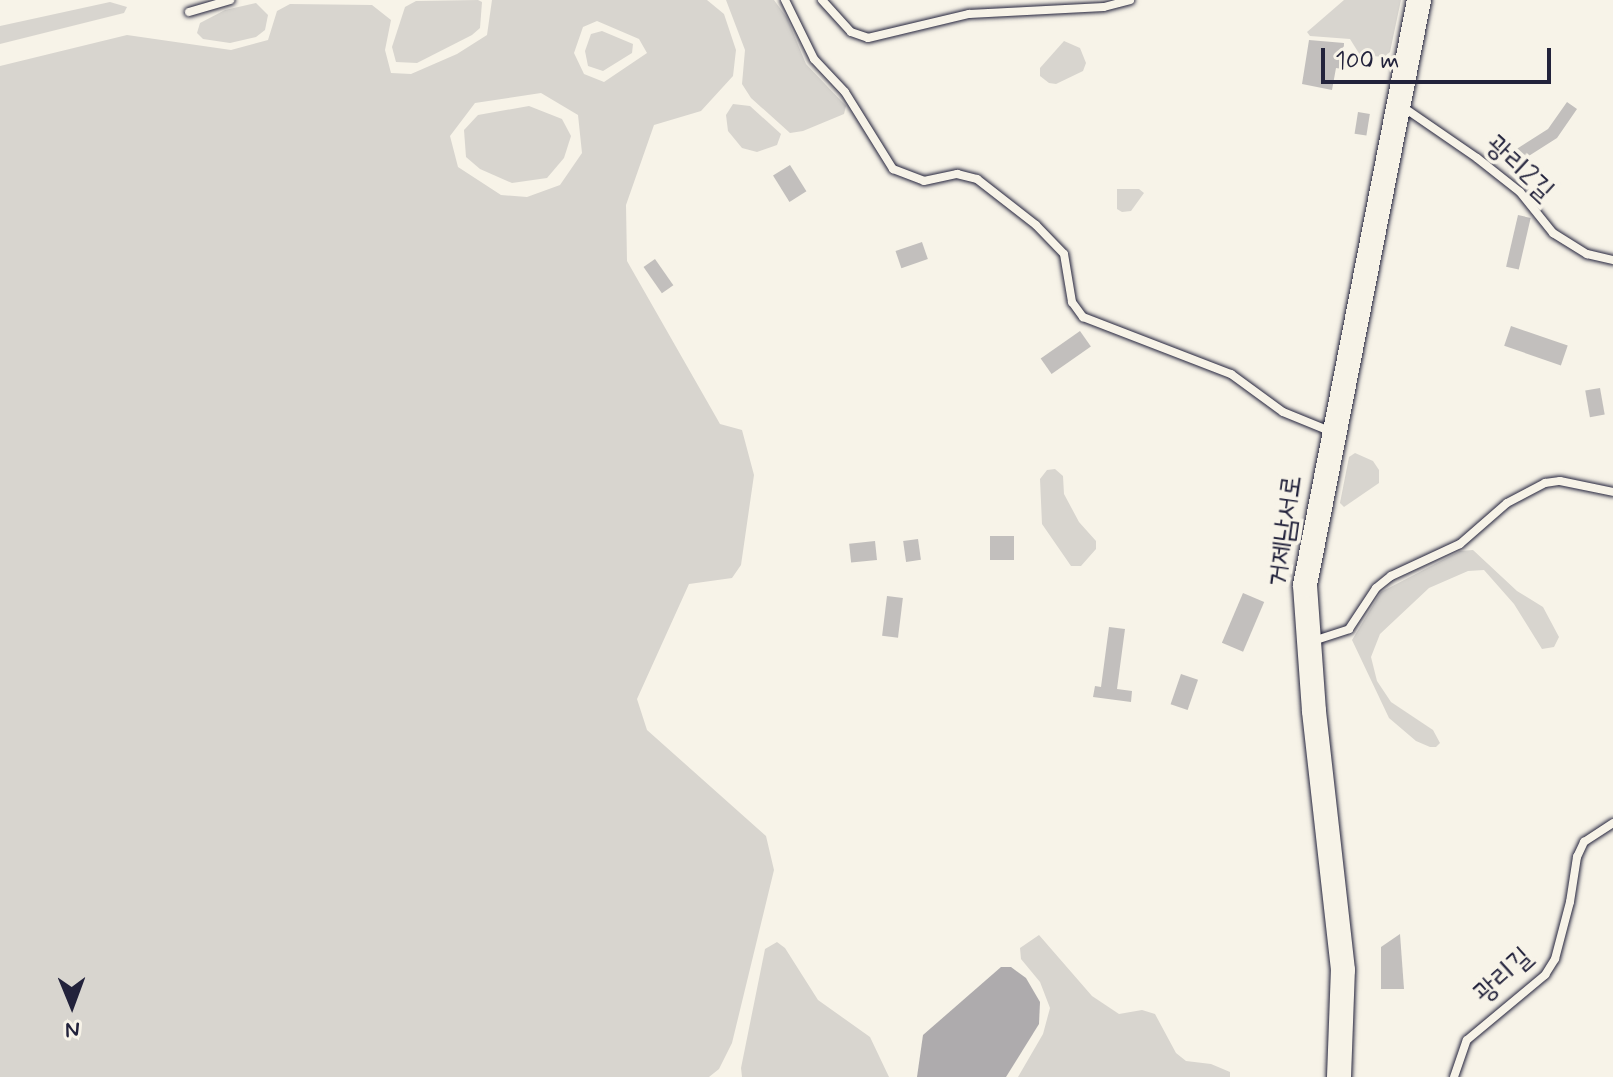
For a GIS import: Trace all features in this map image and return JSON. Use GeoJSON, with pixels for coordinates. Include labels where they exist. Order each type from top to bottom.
{"type":"FeatureCollection","features":[{"type":"Feature","properties":{"kind":"main road","name":"거제남서로"},"geometry":{"type":"LineString","coordinates":[[1339,1077],[1343,970],[1308,643],[1305,585],[1419,0]]}},
{"type":"Feature","properties":{"kind":"lane"},"geometry":{"type":"LineString","coordinates":[[189,12],[230,0]]}},
{"type":"Feature","properties":{"kind":"lane"},"geometry":{"type":"LineString","coordinates":[[785,0],[814,59],[845,92],[893,169],[924,181],[957,174],[977,179],[1036,225],[1064,254],[1072,302],[1083,317],[1231,374],[1283,412],[1333,432]]}},
{"type":"Feature","properties":{"kind":"lane"},"geometry":{"type":"LineString","coordinates":[[822,0],[851,32],[868,38],[969,14],[1104,7],[1130,0]]}},
{"type":"Feature","properties":{"kind":"lane","name":"광리2길"},"geometry":{"type":"LineString","coordinates":[[1398,103],[1520,192],[1553,233],[1587,254],[1613,260]]}},
{"type":"Feature","properties":{"kind":"lane"},"geometry":{"type":"LineString","coordinates":[[1308,643],[1349,629],[1376,588],[1391,576],[1460,544],[1507,503],[1545,483],[1560,481],[1613,492]]}},
{"type":"Feature","properties":{"kind":"lane","name":"광리길"},"geometry":{"type":"LineString","coordinates":[[1454,1077],[1467,1040],[1545,975],[1555,959],[1570,902],[1577,857],[1584,842],[1613,823]]}},
{"type":"Feature","properties":{"kind":"shaded area"},"geometry":{"type":"Polygon","coordinates":[[[492,0],[707,0],[724,14],[736,50],[733,76],[701,111],[654,125],[626,205],[627,261],[720,424],[742,430],[754,475],[741,565],[732,578],[689,584],[637,699],[647,730],[766,836],[774,870],[732,1043],[719,1069],[709,1077],[0,1077],[0,66],[127,35],[231,50],[268,40],[277,11],[290,4],[372,5],[391,20],[385,50],[391,73],[411,74],[457,54],[487,35],[492,0]],[[597,21],[583,27],[574,53],[584,74],[604,82],[647,53],[639,39],[597,21]],[[541,93],[475,103],[450,136],[458,167],[501,195],[527,197],[560,185],[582,153],[578,115],[541,93]]]}},
{"type":"Feature","properties":{"kind":"shaded area"},"geometry":{"type":"Polygon","coordinates":[[[726,0],[774,0],[787,18],[806,64],[846,106],[844,114],[803,131],[790,133],[751,98],[742,84],[745,50],[726,0]]]}},
{"type":"Feature","properties":{"kind":"shaded area"},"geometry":{"type":"Polygon","coordinates":[[[1344,0],[1401,0],[1390,52],[1384,57],[1360,55],[1350,39],[1310,36],[1307,32],[1344,0]]]}},
{"type":"Feature","properties":{"kind":"shaded area"},"geometry":{"type":"Polygon","coordinates":[[[416,1],[482,2],[480,28],[472,35],[417,63],[396,62],[392,47],[405,7],[416,1]]]}},
{"type":"Feature","properties":{"kind":"shaded area"},"geometry":{"type":"Polygon","coordinates":[[[110,2],[127,7],[124,13],[0,44],[0,26],[110,2]]]}},
{"type":"Feature","properties":{"kind":"shaded area"},"geometry":{"type":"Polygon","coordinates":[[[256,3],[268,15],[265,30],[256,37],[230,43],[203,39],[197,33],[200,23],[225,10],[256,3]]]}},
{"type":"Feature","properties":{"kind":"shaded area"},"geometry":{"type":"Polygon","coordinates":[[[602,31],[633,44],[632,53],[603,71],[588,66],[585,51],[591,34],[602,31]]]}},
{"type":"Feature","properties":{"kind":"shaded area"},"geometry":{"type":"Polygon","coordinates":[[[1064,41],[1080,48],[1086,63],[1083,71],[1056,84],[1049,83],[1040,76],[1040,68],[1064,41]]]}},
{"type":"Feature","properties":{"kind":"shaded area"},"geometry":{"type":"Polygon","coordinates":[[[733,104],[750,106],[781,134],[777,145],[757,152],[742,148],[728,131],[726,115],[733,104]]]}},
{"type":"Feature","properties":{"kind":"shaded area"},"geometry":{"type":"Polygon","coordinates":[[[529,106],[562,119],[571,136],[564,158],[547,178],[512,183],[480,169],[466,157],[464,130],[478,115],[529,106]]]}},
{"type":"Feature","properties":{"kind":"shaded area"},"geometry":{"type":"Polygon","coordinates":[[[1117,189],[1139,189],[1144,193],[1131,211],[1122,212],[1117,209],[1117,189]]]}},
{"type":"Feature","properties":{"kind":"shaded area"},"geometry":{"type":"Polygon","coordinates":[[[1355,453],[1373,461],[1379,470],[1379,483],[1344,507],[1340,503],[1349,457],[1355,453]]]}},
{"type":"Feature","properties":{"kind":"shaded area"},"geometry":{"type":"Polygon","coordinates":[[[1055,469],[1063,476],[1064,494],[1079,522],[1096,541],[1096,549],[1081,566],[1071,566],[1042,524],[1040,479],[1047,470],[1055,469]]]}},
{"type":"Feature","properties":{"kind":"shaded area"},"geometry":{"type":"Polygon","coordinates":[[[1473,550],[1517,591],[1543,607],[1559,637],[1554,647],[1542,649],[1514,604],[1484,570],[1468,571],[1429,588],[1380,634],[1371,657],[1377,681],[1391,702],[1433,730],[1440,743],[1430,747],[1416,741],[1389,718],[1352,640],[1381,592],[1460,551],[1473,550]]]}},
{"type":"Feature","properties":{"kind":"shaded area"},"geometry":{"type":"Polygon","coordinates":[[[1039,935],[1092,996],[1119,1014],[1142,1010],[1155,1014],[1176,1053],[1186,1061],[1211,1064],[1230,1072],[1230,1077],[1018,1077],[1043,1034],[1050,1008],[1040,982],[1021,959],[1020,948],[1039,935]]]}},
{"type":"Feature","properties":{"kind":"shaded area"},"geometry":{"type":"Polygon","coordinates":[[[777,942],[785,948],[818,1000],[870,1037],[889,1077],[742,1077],[741,1068],[765,949],[777,942]]]}},
{"type":"Feature","properties":{"kind":"shaded area"},"geometry":{"type":"Polygon","coordinates":[[[1001,967],[1011,967],[1026,978],[1040,1002],[1039,1024],[1006,1077],[917,1077],[923,1035],[1001,967]]]}},
{"type":"Feature","properties":{"kind":"building"},"geometry":{"type":"Polygon","coordinates":[[[1309,40],[1344,43],[1343,69],[1336,68],[1332,90],[1302,84],[1309,40]]]}},
{"type":"Feature","properties":{"kind":"building"},"geometry":{"type":"Polygon","coordinates":[[[1567,102],[1577,109],[1557,138],[1508,169],[1501,159],[1548,129],[1567,102]]]}},
{"type":"Feature","properties":{"kind":"building"},"geometry":{"type":"Polygon","coordinates":[[[1358,112],[1370,114],[1366,136],[1355,134],[1358,112]]]}},
{"type":"Feature","properties":{"kind":"building"},"geometry":{"type":"Polygon","coordinates":[[[790,165],[806,191],[789,202],[773,176],[790,165]]]}},
{"type":"Feature","properties":{"kind":"building"},"geometry":{"type":"Polygon","coordinates":[[[1518,215],[1531,218],[1519,270],[1506,267],[1518,215]]]}},
{"type":"Feature","properties":{"kind":"building"},"geometry":{"type":"Polygon","coordinates":[[[922,242],[928,259],[901,268],[896,251],[922,242]]]}},
{"type":"Feature","properties":{"kind":"building"},"geometry":{"type":"Polygon","coordinates":[[[655,259],[673,285],[662,293],[644,267],[655,259]]]}},
{"type":"Feature","properties":{"kind":"building"},"geometry":{"type":"Polygon","coordinates":[[[1511,326],[1568,346],[1561,365],[1504,346],[1511,326]]]}},
{"type":"Feature","properties":{"kind":"building"},"geometry":{"type":"Polygon","coordinates":[[[1080,331],[1091,347],[1052,374],[1041,359],[1080,331]]]}},
{"type":"Feature","properties":{"kind":"building"},"geometry":{"type":"Polygon","coordinates":[[[1600,388],[1605,415],[1590,417],[1585,391],[1600,388]]]}},
{"type":"Feature","properties":{"kind":"building"},"geometry":{"type":"Polygon","coordinates":[[[990,536],[1014,536],[1014,560],[990,560],[990,536]]]}},
{"type":"Feature","properties":{"kind":"building"},"geometry":{"type":"Polygon","coordinates":[[[918,539],[921,560],[906,562],[903,541],[918,539]]]}},
{"type":"Feature","properties":{"kind":"building"},"geometry":{"type":"Polygon","coordinates":[[[875,541],[877,560],[851,563],[849,544],[875,541]]]}},
{"type":"Feature","properties":{"kind":"building"},"geometry":{"type":"Polygon","coordinates":[[[1243,593],[1264,602],[1243,652],[1222,643],[1243,593]]]}},
{"type":"Feature","properties":{"kind":"building"},"geometry":{"type":"Polygon","coordinates":[[[887,596],[903,598],[898,638],[882,636],[887,596]]]}},
{"type":"Feature","properties":{"kind":"building"},"geometry":{"type":"Polygon","coordinates":[[[1109,627],[1125,629],[1117,689],[1132,691],[1131,702],[1093,697],[1095,686],[1101,687],[1109,627]]]}},
{"type":"Feature","properties":{"kind":"building"},"geometry":{"type":"Polygon","coordinates":[[[1181,674],[1198,680],[1188,710],[1171,704],[1181,674]]]}},
{"type":"Feature","properties":{"kind":"building"},"geometry":{"type":"Polygon","coordinates":[[[1400,934],[1404,989],[1381,989],[1381,947],[1400,934]]]}}]}
